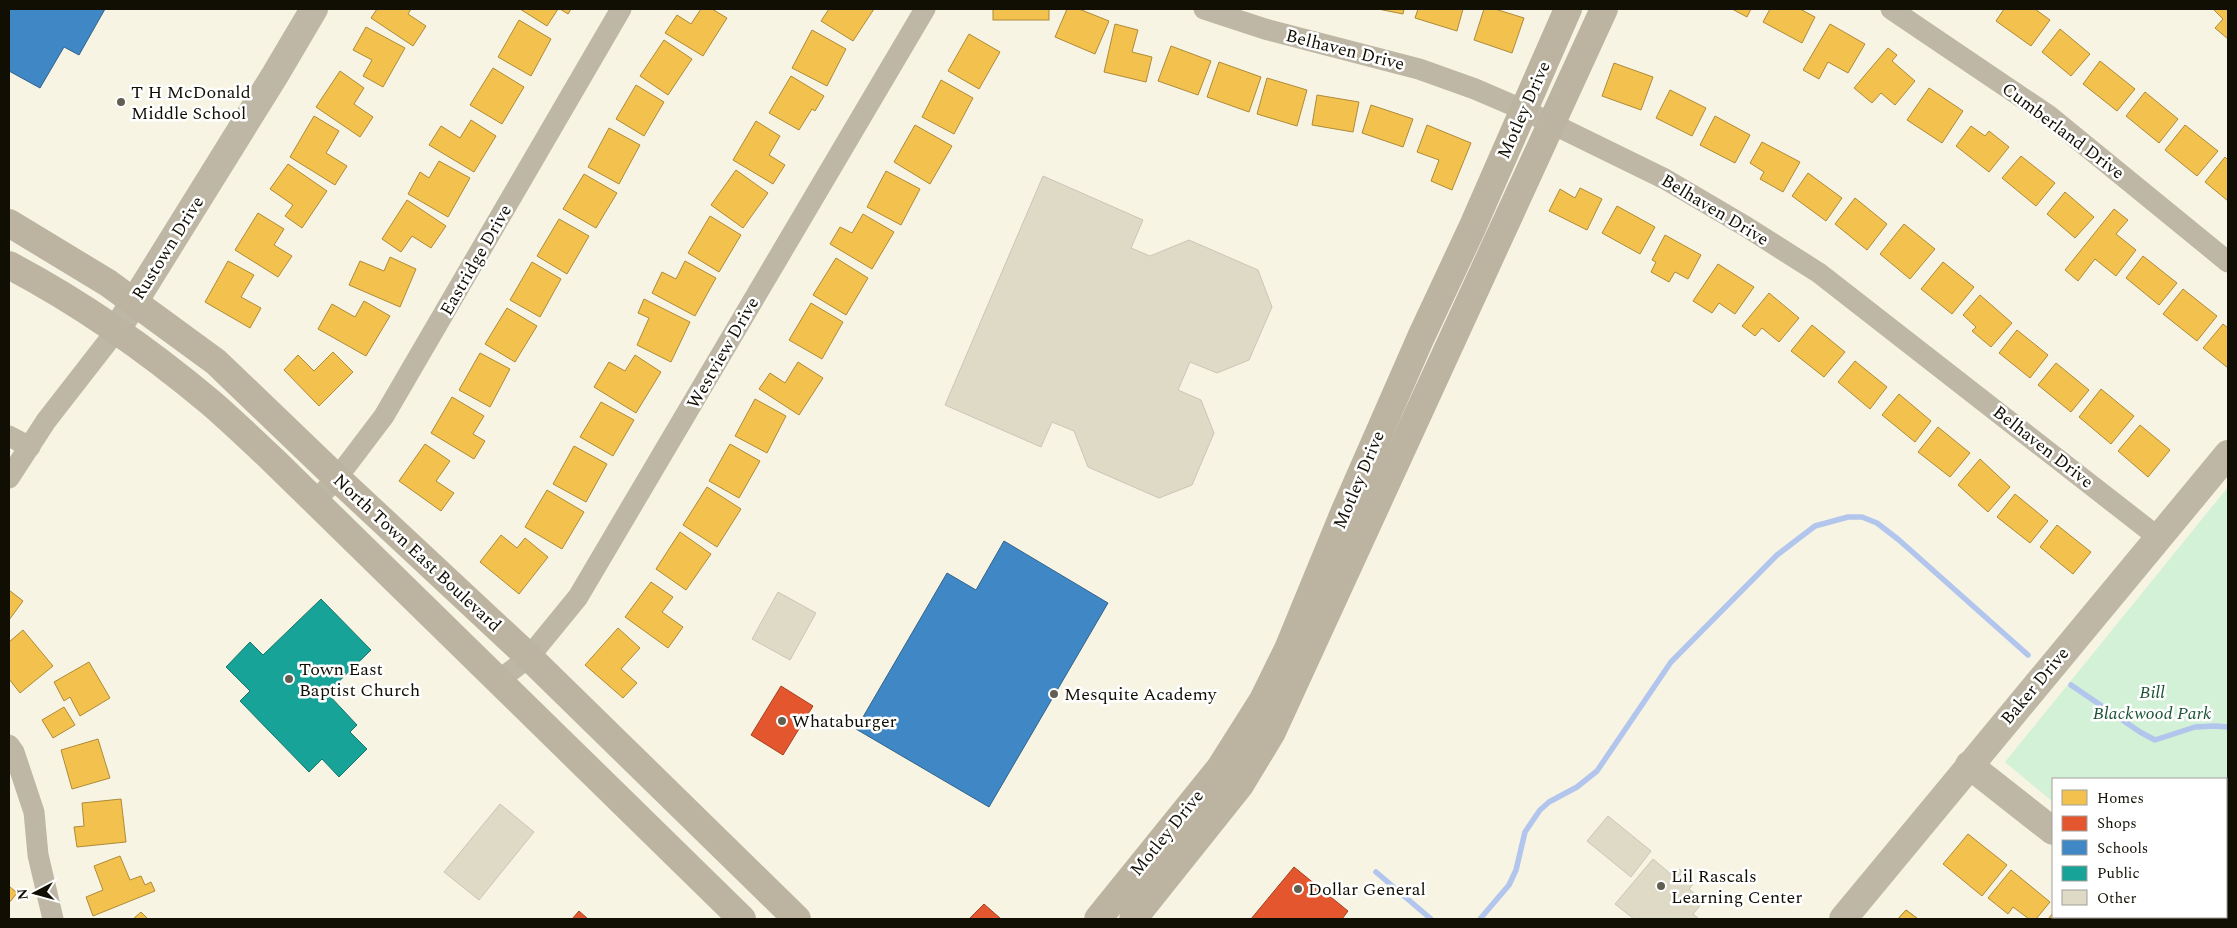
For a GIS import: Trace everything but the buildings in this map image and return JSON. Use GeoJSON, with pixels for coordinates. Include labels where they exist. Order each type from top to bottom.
{"type":"FeatureCollection","features":[{"type":"Feature","properties":{"kind":"main road","name":"Motley Drive"},"geometry":{"type":"LineString","coordinates":[[1133,919],[1230,777],[1288,649],[1346,508],[1568,9]]}},
{"type":"Feature","properties":{"kind":"main road","name":"Motley Drive"},"geometry":{"type":"LineString","coordinates":[[1098,919],[1272,732],[1553,124],[1604,9]]}},
{"type":"Feature","properties":{"kind":"main road","name":"North Town East Boulevard"},"geometry":{"type":"LineString","coordinates":[[9,223],[50,246],[108,283],[216,362],[529,657],[797,919]]}},
{"type":"Feature","properties":{"kind":"main road","name":"North Town East Boulevard"},"geometry":{"type":"LineString","coordinates":[[9,265],[63,295],[116,330],[161,362],[211,402],[315,501],[742,919]]}},
{"type":"Feature","properties":{"kind":"main road"},"geometry":{"type":"LineString","coordinates":[[1454,267],[1482,277]]}},
{"type":"Feature","properties":{"kind":"main road"},"geometry":{"type":"LineString","coordinates":[[708,886],[734,858]]}},
{"type":"Feature","properties":{"kind":"street","name":"Rustown Drive"},"geometry":{"type":"LineString","coordinates":[[9,478],[46,421],[116,330],[134,303],[314,9]]}},
{"type":"Feature","properties":{"kind":"street","name":"Eastridge Drive"},"geometry":{"type":"LineString","coordinates":[[315,501],[337,478],[384,416],[621,9]]}},
{"type":"Feature","properties":{"kind":"street","name":"Westview Drive"},"geometry":{"type":"LineString","coordinates":[[498,681],[529,657],[578,597],[925,9]]}},
{"type":"Feature","properties":{"kind":"street","name":"Belhaven Drive"},"geometry":{"type":"LineString","coordinates":[[1204,9],[1265,29],[1419,69],[1524,110],[1665,179],[1745,226],[1818,273],[2159,538]]}},
{"type":"Feature","properties":{"kind":"street","name":"Cumberland Drive"},"geometry":{"type":"LineString","coordinates":[[1891,9],[2048,115],[2228,262]]}},
{"type":"Feature","properties":{"kind":"street"},"geometry":{"type":"LineString","coordinates":[[9,436],[30,446]]}},
{"type":"Feature","properties":{"kind":"street","name":"Baker Drive"},"geometry":{"type":"LineString","coordinates":[[1843,919],[2228,454]]}},
{"type":"Feature","properties":{"kind":"street"},"geometry":{"type":"LineString","coordinates":[[9,745],[14,752],[34,812],[38,855],[53,919]]}},
{"type":"Feature","properties":{"kind":"street"},"geometry":{"type":"LineString","coordinates":[[1969,765],[2052,830]]}},
{"type":"Feature","properties":{"kind":"green space","name":"Bill Blackwood Park"},"geometry":{"type":"Polygon","coordinates":[[[2228,487],[2228,910],[2227,778],[2052,778],[2052,801],[2005,762],[2228,487]]]}},
{"type":"Feature","properties":{"kind":"waterway"},"geometry":{"type":"LineString","coordinates":[[1480,919],[1509,885],[1516,870],[1525,832],[1540,810],[1549,802],[1577,787],[1597,771],[1671,662],[1777,555],[1815,526],[1848,517],[1862,517],[1877,523],[1899,540],[2028,655]]}},
{"type":"Feature","properties":{"kind":"waterway"},"geometry":{"type":"LineString","coordinates":[[2071,685],[2140,732],[2155,740],[2195,727],[2228,727]]}},
{"type":"Feature","properties":{"kind":"waterway"},"geometry":{"type":"LineString","coordinates":[[1376,872],[1431,919]]}},
{"type":"Feature","properties":{"kind":"place","name":"T H McDonald Middle School"},"geometry":{"type":"Point","coordinates":[121,102]}},
{"type":"Feature","properties":{"kind":"place","name":"Town East Baptist Church"},"geometry":{"type":"Point","coordinates":[289,679]}},
{"type":"Feature","properties":{"kind":"place","name":"Mesquite Academy"},"geometry":{"type":"Point","coordinates":[1054,694]}},
{"type":"Feature","properties":{"kind":"place","name":"Whataburger"},"geometry":{"type":"Point","coordinates":[782,721]}},
{"type":"Feature","properties":{"kind":"place","name":"Lil Rascals Learning Center"},"geometry":{"type":"Point","coordinates":[1661,886]}},
{"type":"Feature","properties":{"kind":"place","name":"Dollar General"},"geometry":{"type":"Point","coordinates":[1298,889]}}]}
